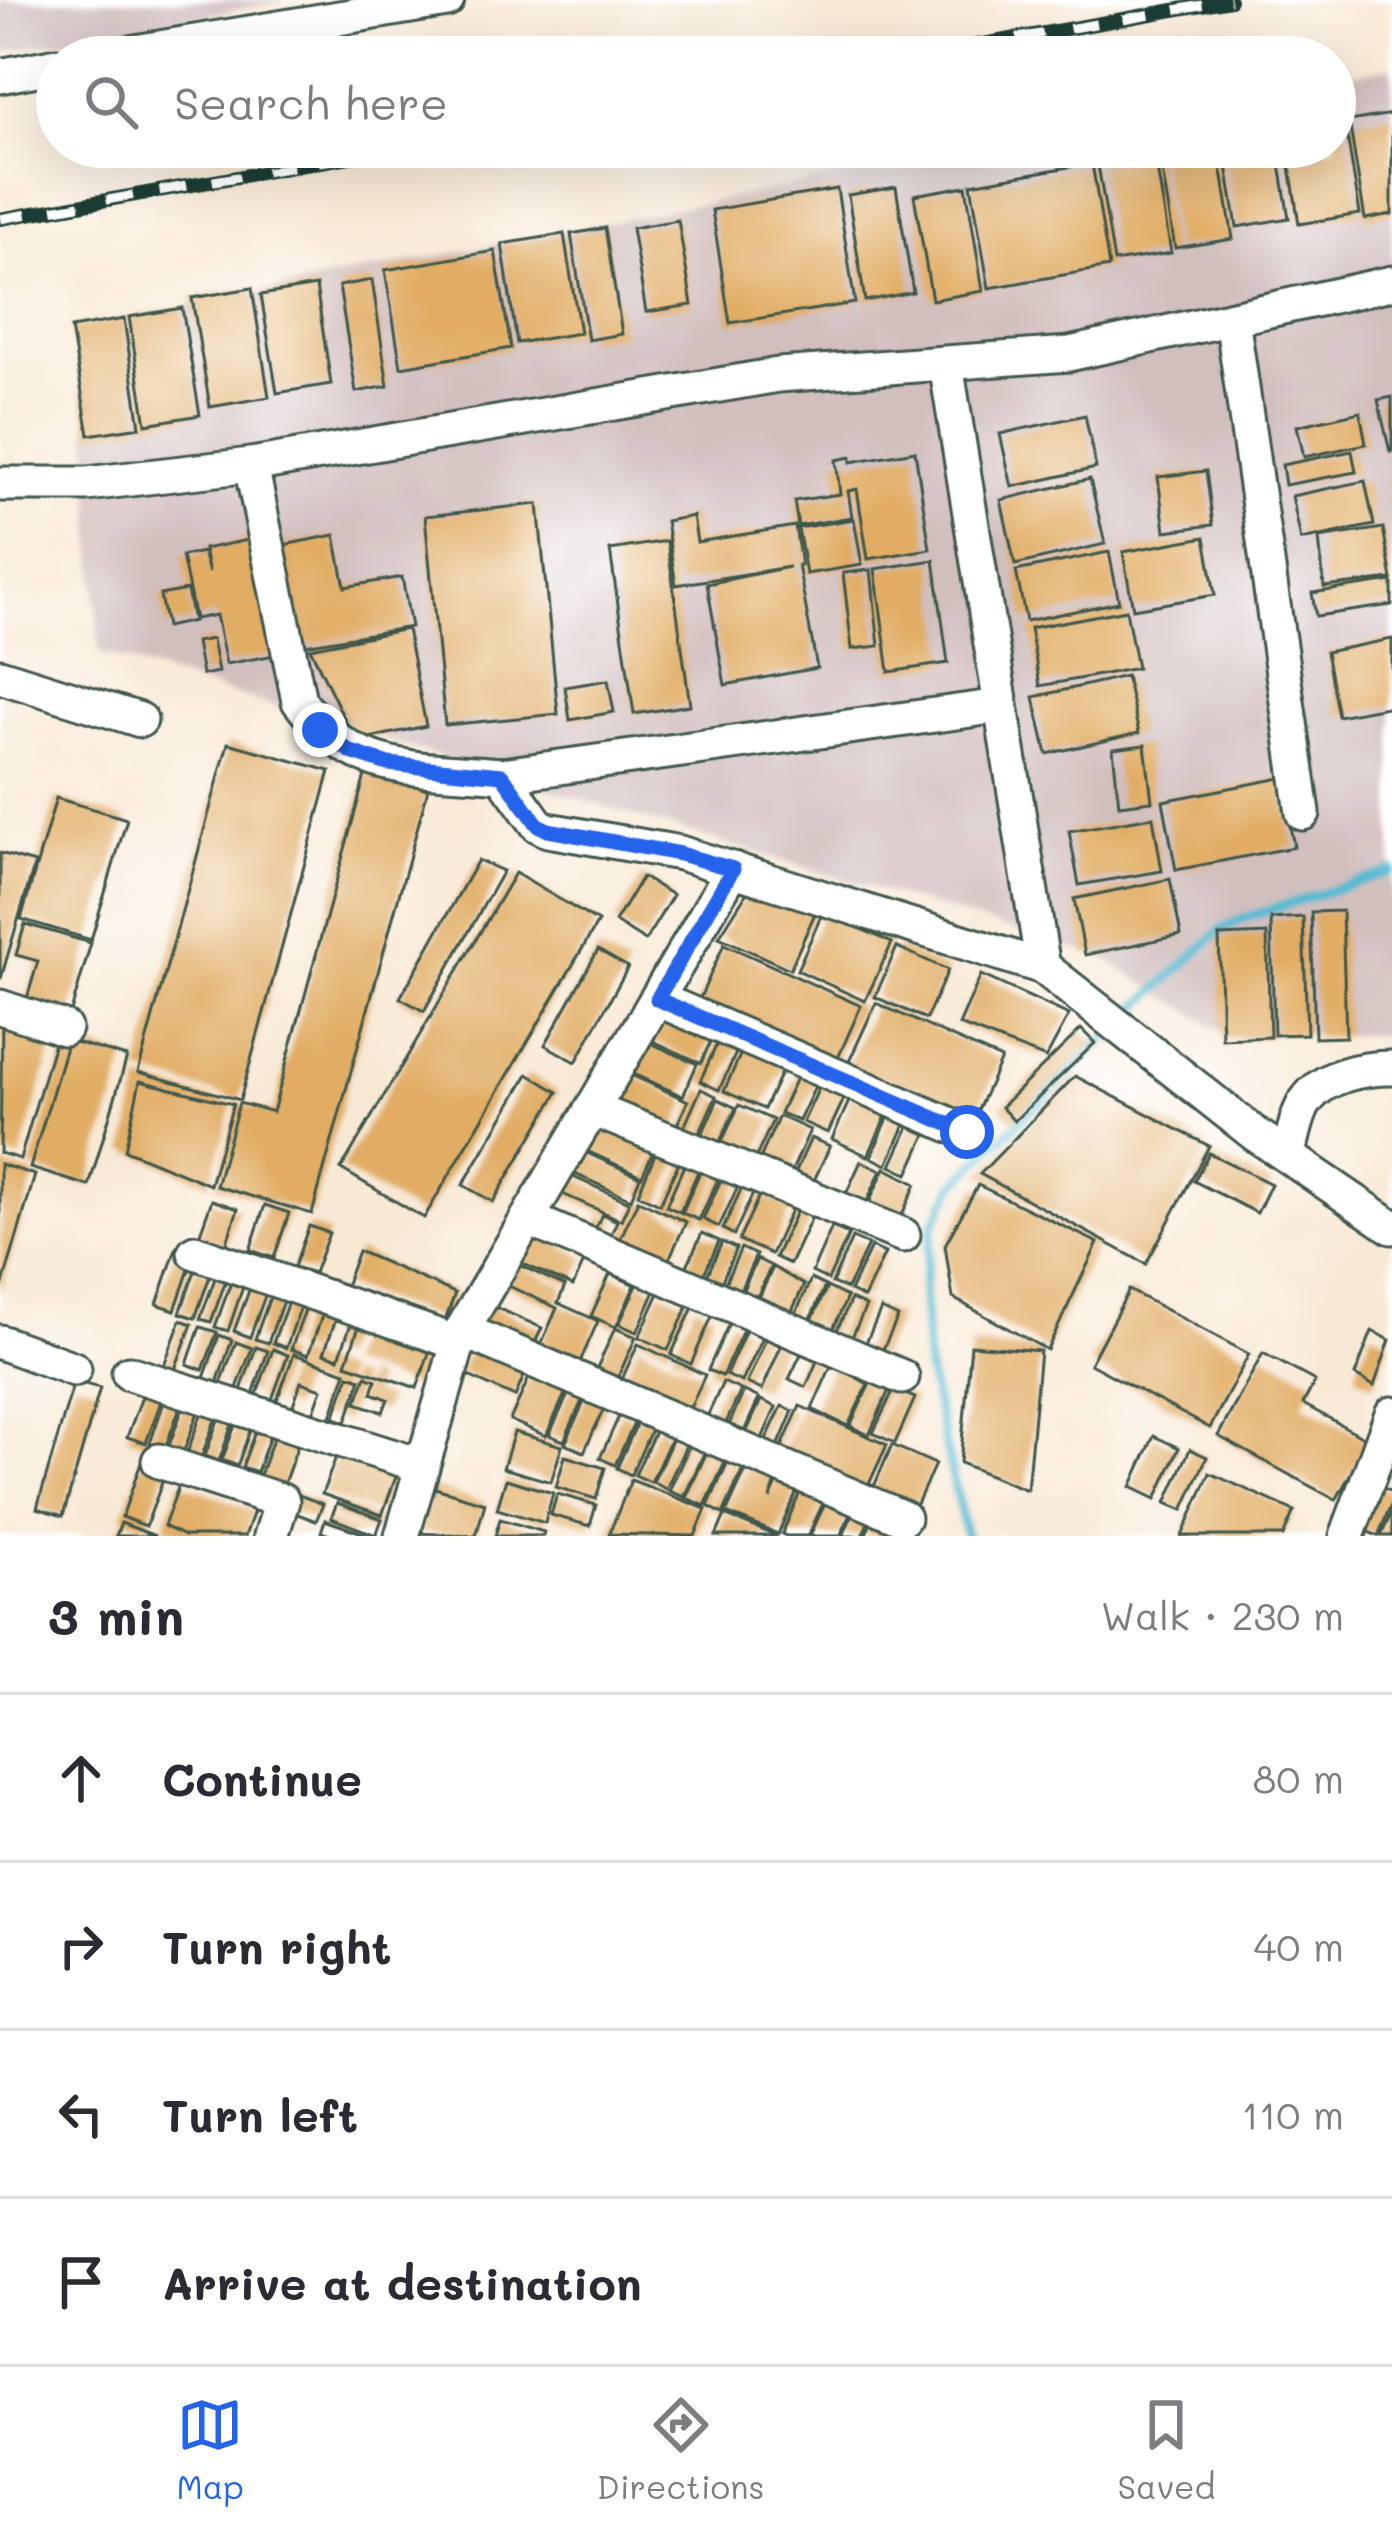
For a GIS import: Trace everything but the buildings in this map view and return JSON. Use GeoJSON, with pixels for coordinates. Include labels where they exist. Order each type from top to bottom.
{"type":"FeatureCollection","features":[{"type":"Feature","properties":{"kind":"street"},"geometry":{"type":"LineString","coordinates":[[230,36],[444,0]]}},
{"type":"Feature","properties":{"kind":"street"},"geometry":{"type":"LineString","coordinates":[[0,76],[36,69]]}},
{"type":"Feature","properties":{"kind":"street"},"geometry":{"type":"LineString","coordinates":[[0,484],[87,484],[251,465],[778,376],[1069,354],[1392,283]]}},
{"type":"Feature","properties":{"kind":"street"},"geometry":{"type":"LineString","coordinates":[[1232,318],[1303,812]]}},
{"type":"Feature","properties":{"kind":"street"},"geometry":{"type":"LineString","coordinates":[[946,364],[1042,967]]}},
{"type":"Feature","properties":{"kind":"street"},"geometry":{"type":"LineString","coordinates":[[251,465],[298,701],[320,730],[351,752],[388,764],[502,775],[1000,706]]}},
{"type":"Feature","properties":{"kind":"street"},"geometry":{"type":"LineString","coordinates":[[0,676],[140,720]]}},
{"type":"Feature","properties":{"kind":"street"},"geometry":{"type":"LineString","coordinates":[[502,775],[538,825],[548,830],[680,854],[1042,967],[1288,1156],[1392,1227]]}},
{"type":"Feature","properties":{"kind":"street"},"geometry":{"type":"LineString","coordinates":[[402,1536],[460,1336],[733,869]]}},
{"type":"Feature","properties":{"kind":"street"},"geometry":{"type":"LineString","coordinates":[[657,999],[967,1132]]}},
{"type":"Feature","properties":{"kind":"street"},"geometry":{"type":"LineString","coordinates":[[0,1007],[64,1028]]}},
{"type":"Feature","properties":{"kind":"street"},"geometry":{"type":"LineString","coordinates":[[1288,1156],[1306,1101],[1331,1079],[1371,1068],[1392,1068]]}},
{"type":"Feature","properties":{"kind":"street"},"geometry":{"type":"LineString","coordinates":[[592,1109],[902,1235]]}},
{"type":"Feature","properties":{"kind":"street"},"geometry":{"type":"LineString","coordinates":[[528,1219],[902,1377]]}},
{"type":"Feature","properties":{"kind":"street"},"geometry":{"type":"LineString","coordinates":[[195,1252],[460,1336],[903,1518]]}},
{"type":"Feature","properties":{"kind":"street"},"geometry":{"type":"LineString","coordinates":[[0,1342],[74,1369]]}},
{"type":"Feature","properties":{"kind":"street"},"geometry":{"type":"LineString","coordinates":[[129,1373],[407,1461],[423,1460]]}},
{"type":"Feature","properties":{"kind":"street"},"geometry":{"type":"LineString","coordinates":[[1347,1536],[1392,1414]]}},
{"type":"Feature","properties":{"kind":"street"},"geometry":{"type":"LineString","coordinates":[[159,1461],[282,1501],[271,1536]]}},
{"type":"Feature","properties":{"kind":"shaded area"},"geometry":{"type":"Polygon","coordinates":[[[0,0],[290,0],[89,36],[36,36],[36,46],[0,52],[0,0]]]}},
{"type":"Feature","properties":{"kind":"shaded area"},"geometry":{"type":"Polygon","coordinates":[[[1392,66],[1392,1036],[1222,1032],[1104,958],[99,653],[82,327],[881,168],[1356,168],[1356,74],[1392,66]]]}},
{"type":"Feature","properties":{"kind":"waterway"},"geometry":{"type":"LineString","coordinates":[[1125,1019],[1221,930],[1244,918],[1392,871]]}},
{"type":"Feature","properties":{"kind":"waterway"},"geometry":{"type":"LineString","coordinates":[[966,1536],[927,1365],[923,1287],[933,1225],[955,1184],[1113,1031]]}},
{"type":"Feature","properties":{"kind":"railway"},"geometry":{"type":"LineString","coordinates":[[1028,36],[1230,0]]}},
{"type":"Feature","properties":{"kind":"railway"},"geometry":{"type":"LineString","coordinates":[[0,219],[288,168]]}},
{"type":"Feature","properties":{"kind":"route"},"geometry":{"type":"LineString","coordinates":[[320,730],[351,752],[388,764],[502,775],[538,825],[548,830],[680,854],[733,869],[657,999],[967,1132]]}}]}
